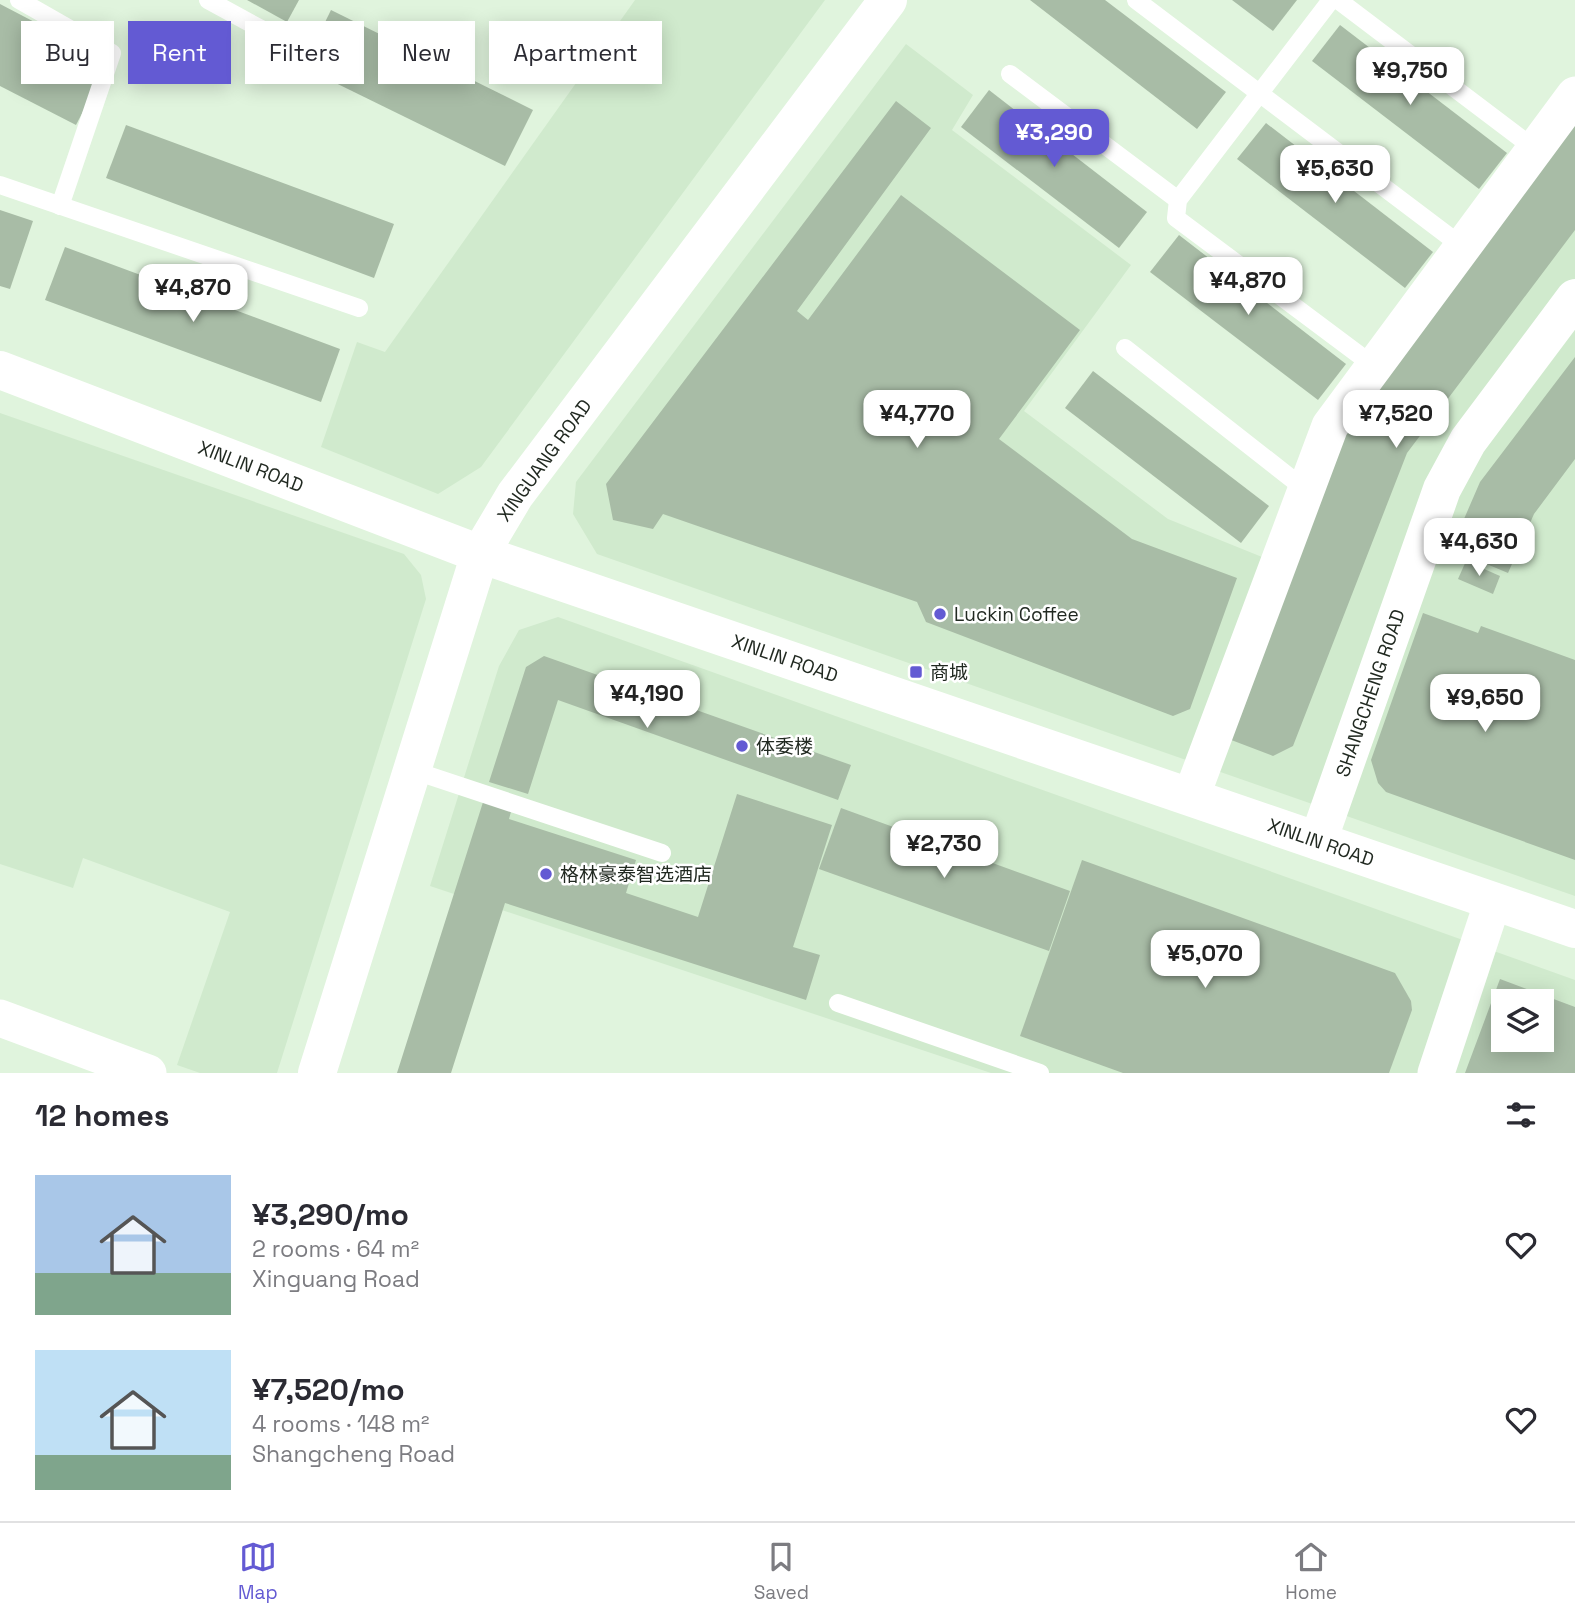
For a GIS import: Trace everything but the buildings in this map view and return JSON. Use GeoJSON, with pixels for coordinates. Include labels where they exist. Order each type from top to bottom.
{"type":"FeatureCollection","features":[{"type":"Feature","properties":{"kind":"street","name":"XINGUANG ROAD"},"geometry":{"type":"LineString","coordinates":[[317,1073],[480,554],[515,495],[888,0]]}},
{"type":"Feature","properties":{"kind":"street"},"geometry":{"type":"LineString","coordinates":[[1191,797],[1330,426],[1575,95]]}},
{"type":"Feature","properties":{"kind":"street","name":"SHANGCHENG ROAD"},"geometry":{"type":"LineString","coordinates":[[1318,841],[1442,489],[1468,441],[1575,299]]}},
{"type":"Feature","properties":{"kind":"street","name":"XINLIN ROAD"},"geometry":{"type":"LineString","coordinates":[[0,370],[480,554],[1575,929]]}},
{"type":"Feature","properties":{"kind":"street"},"geometry":{"type":"LineString","coordinates":[[1436,1073],[1493,901]]}},
{"type":"Feature","properties":{"kind":"street"},"geometry":{"type":"LineString","coordinates":[[0,1018],[148,1073]]}},
{"type":"Feature","properties":{"kind":"lane"},"geometry":{"type":"LineString","coordinates":[[19,0],[112,53],[61,206]]}},
{"type":"Feature","properties":{"kind":"lane"},"geometry":{"type":"LineString","coordinates":[[208,0],[246,21]]}},
{"type":"Feature","properties":{"kind":"lane"},"geometry":{"type":"LineString","coordinates":[[1136,0],[1463,247]]}},
{"type":"Feature","properties":{"kind":"lane"},"geometry":{"type":"LineString","coordinates":[[1331,0],[1178,200],[1177,218],[1374,366]]}},
{"type":"Feature","properties":{"kind":"lane"},"geometry":{"type":"LineString","coordinates":[[1338,0],[1535,149]]}},
{"type":"Feature","properties":{"kind":"lane"},"geometry":{"type":"LineString","coordinates":[[1010,74],[1178,200]]}},
{"type":"Feature","properties":{"kind":"lane"},"geometry":{"type":"LineString","coordinates":[[0,185],[359,308]]}},
{"type":"Feature","properties":{"kind":"lane"},"geometry":{"type":"LineString","coordinates":[[1125,348],[1306,490]]}},
{"type":"Feature","properties":{"kind":"lane"},"geometry":{"type":"LineString","coordinates":[[412,770],[662,853]]}},
{"type":"Feature","properties":{"kind":"lane"},"geometry":{"type":"LineString","coordinates":[[838,1003],[1040,1073]]}},
{"type":"Feature","properties":{"kind":"shaded area"},"geometry":{"type":"Polygon","coordinates":[[[635,0],[825,0],[481,467],[438,494],[321,447],[357,342],[385,352],[575,84],[662,84],[662,21],[620,21],[635,0]]]}},
{"type":"Feature","properties":{"kind":"shaded area"},"geometry":{"type":"Polygon","coordinates":[[[906,44],[973,95],[952,130],[1131,265],[1024,411],[1168,519],[1267,559],[1575,81],[1575,896],[597,554],[573,514],[576,482],[906,44]]]}},
{"type":"Feature","properties":{"kind":"shaded area"},"geometry":{"type":"Polygon","coordinates":[[[0,413],[404,554],[421,575],[426,599],[277,1073],[200,1073],[177,1065],[230,912],[83,858],[73,888],[0,864],[0,413]]]}},
{"type":"Feature","properties":{"kind":"shaded area"},"geometry":{"type":"Polygon","coordinates":[[[558,617],[1575,980],[1575,1073],[991,1073],[430,886],[499,666],[519,630],[558,617]]]}},
{"type":"Feature","properties":{"kind":"place","name":"Luckin Coffee"},"geometry":{"type":"Point","coordinates":[940,614]}},
{"type":"Feature","properties":{"kind":"place","name":"商城"},"geometry":{"type":"Point","coordinates":[916,672]}},
{"type":"Feature","properties":{"kind":"place","name":"体委楼"},"geometry":{"type":"Point","coordinates":[742,746]}},
{"type":"Feature","properties":{"kind":"place","name":"格林豪泰智选酒店"},"geometry":{"type":"Point","coordinates":[546,874]}}]}
